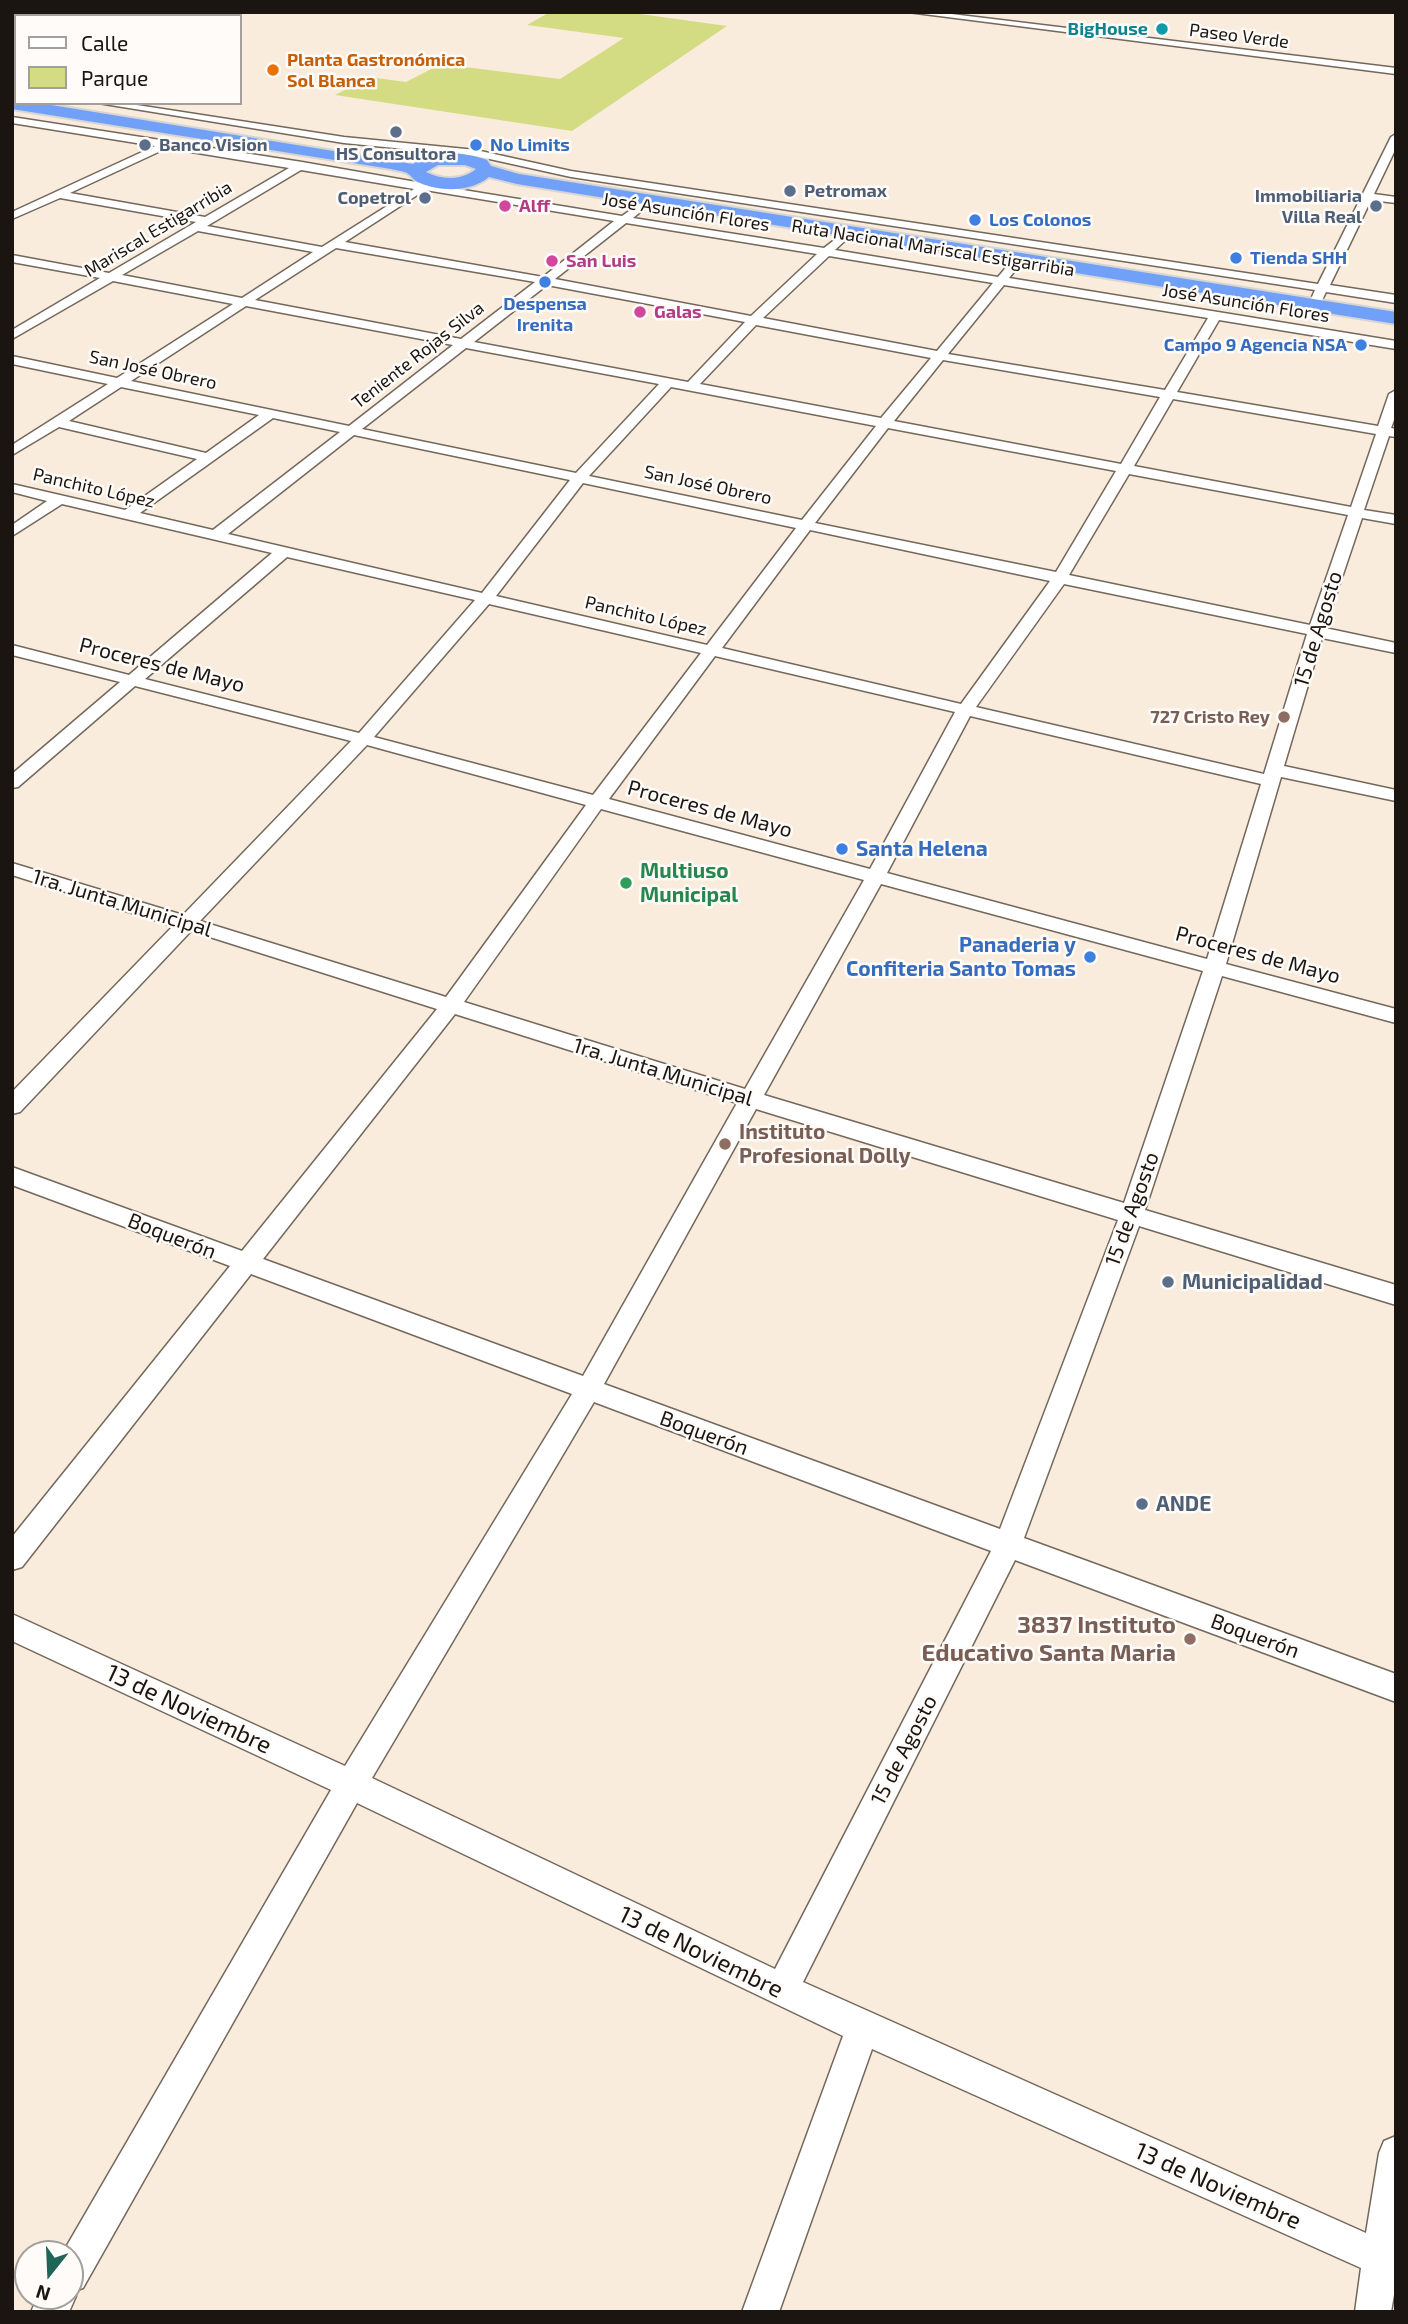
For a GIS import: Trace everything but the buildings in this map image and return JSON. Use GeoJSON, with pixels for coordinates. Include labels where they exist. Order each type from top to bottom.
{"type":"FeatureCollection","features":[{"type":"Feature","properties":{"kind":"highway"},"geometry":{"type":"LineString","coordinates":[[32,105],[53,106],[425,175],[474,166]]}},
{"type":"Feature","properties":{"kind":"highway"},"geometry":{"type":"LineString","coordinates":[[53,106],[190,132],[323,153],[425,175]]}},
{"type":"Feature","properties":{"kind":"highway","name":"Ruta Nacional Mariscal Estigarribia"},"geometry":{"type":"LineString","coordinates":[[474,166],[546,188],[1396,320]]}},
{"type":"Feature","properties":{"kind":"highway","name":"Ruta Nacional Mariscal Estigarribia"},"geometry":{"type":"LineString","coordinates":[[474,166],[517,179],[1396,320]]}},
{"type":"Feature","properties":{"kind":"street","name":"Paseo Verde"},"geometry":{"type":"LineString","coordinates":[[912,12],[1396,69]]}},
{"type":"Feature","properties":{"kind":"street","name":"Paseo Verde"},"geometry":{"type":"LineString","coordinates":[[938,12],[1014,23]]}},
{"type":"Feature","properties":{"kind":"street"},"geometry":{"type":"LineString","coordinates":[[116,105],[344,140],[474,166],[571,174],[1396,299]]}},
{"type":"Feature","properties":{"kind":"street"},"geometry":{"type":"LineString","coordinates":[[15,122],[53,106]]}},
{"type":"Feature","properties":{"kind":"street","name":"José Asunción Flores"},"geometry":{"type":"LineString","coordinates":[[15,122],[298,167],[425,175],[623,220],[1396,345]]}},
{"type":"Feature","properties":{"kind":"street"},"geometry":{"type":"LineString","coordinates":[[12,216],[190,132]]}},
{"type":"Feature","properties":{"kind":"street"},"geometry":{"type":"LineString","coordinates":[[1313,305],[1396,137]]}},
{"type":"Feature","properties":{"kind":"street","name":"Mariscal Estigarribia"},"geometry":{"type":"LineString","coordinates":[[12,335],[323,153]]}},
{"type":"Feature","properties":{"kind":"street"},"geometry":{"type":"LineString","coordinates":[[12,451],[329,248],[425,175]]}},
{"type":"Feature","properties":{"kind":"street"},"geometry":{"type":"LineString","coordinates":[[56,194],[329,248],[542,280],[940,356],[1390,432]]}},
{"type":"Feature","properties":{"kind":"street"},"geometry":{"type":"LineString","coordinates":[[1366,196],[1396,201]]}},
{"type":"Feature","properties":{"kind":"street","name":"Teniente Rojas Silva"},"geometry":{"type":"LineString","coordinates":[[215,536],[542,280],[645,203]]}},
{"type":"Feature","properties":{"kind":"street"},"geometry":{"type":"LineString","coordinates":[[692,385],[754,320],[829,253],[846,234]]}},
{"type":"Feature","properties":{"kind":"street"},"geometry":{"type":"LineString","coordinates":[[12,258],[460,345],[692,385],[1396,520]]}},
{"type":"Feature","properties":{"kind":"street"},"geometry":{"type":"LineString","coordinates":[[12,1558],[451,1005],[597,802],[806,526],[885,423],[1017,261]]}},
{"type":"Feature","properties":{"kind":"street"},"geometry":{"type":"LineString","coordinates":[[84,2251],[351,1784],[588,1390],[876,877],[965,710],[1060,578],[1216,315]]}},
{"type":"Feature","properties":{"kind":"street","name":"San José Obrero"},"geometry":{"type":"LineString","coordinates":[[12,360],[1396,648]]}},
{"type":"Feature","properties":{"kind":"street"},"geometry":{"type":"LineString","coordinates":[[12,1106],[363,739],[485,599],[579,478],[669,381]]}},
{"type":"Feature","properties":{"kind":"street","name":"15 de Agosto"},"geometry":{"type":"LineString","coordinates":[[782,1990],[1008,1545],[1132,1213],[1215,967],[1315,631],[1356,513],[1390,432],[1396,394]]}},
{"type":"Feature","properties":{"kind":"street"},"geometry":{"type":"LineString","coordinates":[[128,516],[270,414]]}},
{"type":"Feature","properties":{"kind":"street"},"geometry":{"type":"LineString","coordinates":[[57,422],[209,458]]}},
{"type":"Feature","properties":{"kind":"street","name":"Panchito López"},"geometry":{"type":"LineString","coordinates":[[12,488],[965,710],[1274,775]]}},
{"type":"Feature","properties":{"kind":"street"},"geometry":{"type":"LineString","coordinates":[[12,532],[59,499]]}},
{"type":"Feature","properties":{"kind":"street"},"geometry":{"type":"LineString","coordinates":[[12,783],[283,552]]}},
{"type":"Feature","properties":{"kind":"street","name":"Proceres de Mayo"},"geometry":{"type":"LineString","coordinates":[[12,650],[363,739],[1396,1016]]}},
{"type":"Feature","properties":{"kind":"street"},"geometry":{"type":"LineString","coordinates":[[1274,775],[1396,796]]}},
{"type":"Feature","properties":{"kind":"street","name":"1ra. Junta Municipal"},"geometry":{"type":"LineString","coordinates":[[12,869],[750,1099],[1396,1295]]}},
{"type":"Feature","properties":{"kind":"street","name":"Boquerón"},"geometry":{"type":"LineString","coordinates":[[12,1176],[1396,1688]]}},
{"type":"Feature","properties":{"kind":"street","name":"13 de Noviembre"},"geometry":{"type":"LineString","coordinates":[[12,1627],[351,1784],[863,2028],[1388,2262]]}},
{"type":"Feature","properties":{"kind":"street"},"geometry":{"type":"LineString","coordinates":[[760,2312],[863,2028]]}},
{"type":"Feature","properties":{"kind":"street"},"geometry":{"type":"LineString","coordinates":[[1373,2312],[1388,2262],[1396,2153]]}},
{"type":"Feature","properties":{"kind":"green space"},"geometry":{"type":"Polygon","coordinates":[[[550,12],[626,12],[727,26],[572,131],[335,95],[369,77],[406,82],[441,64],[560,79],[624,38],[527,25],[550,12]]]}},
{"type":"Feature","properties":{"kind":"place","name":"BigHouse"},"geometry":{"type":"Point","coordinates":[1162,29]}},
{"type":"Feature","properties":{"kind":"place","name":"Planta Gastronómica Sol Blanca"},"geometry":{"type":"Point","coordinates":[273,70]}},
{"type":"Feature","properties":{"kind":"place","name":"HS Consultora"},"geometry":{"type":"Point","coordinates":[396,132]}},
{"type":"Feature","properties":{"kind":"place","name":"Banco Vision"},"geometry":{"type":"Point","coordinates":[145,145]}},
{"type":"Feature","properties":{"kind":"place","name":"No Limits"},"geometry":{"type":"Point","coordinates":[476,145]}},
{"type":"Feature","properties":{"kind":"place","name":"Petromax"},"geometry":{"type":"Point","coordinates":[790,191]}},
{"type":"Feature","properties":{"kind":"place","name":"Copetrol"},"geometry":{"type":"Point","coordinates":[425,198]}},
{"type":"Feature","properties":{"kind":"place","name":"Alff"},"geometry":{"type":"Point","coordinates":[505,206]}},
{"type":"Feature","properties":{"kind":"place","name":"Immobiliaria Villa Real"},"geometry":{"type":"Point","coordinates":[1376,206]}},
{"type":"Feature","properties":{"kind":"place","name":"Los Colonos"},"geometry":{"type":"Point","coordinates":[975,220]}},
{"type":"Feature","properties":{"kind":"place","name":"Tienda SHH"},"geometry":{"type":"Point","coordinates":[1236,258]}},
{"type":"Feature","properties":{"kind":"place","name":"San Luis"},"geometry":{"type":"Point","coordinates":[552,261]}},
{"type":"Feature","properties":{"kind":"place","name":"Despensa Irenita"},"geometry":{"type":"Point","coordinates":[545,282]}},
{"type":"Feature","properties":{"kind":"place","name":"Galas"},"geometry":{"type":"Point","coordinates":[640,312]}},
{"type":"Feature","properties":{"kind":"place","name":"Campo 9 Agencia NSA"},"geometry":{"type":"Point","coordinates":[1361,345]}},
{"type":"Feature","properties":{"kind":"place","name":"727 Cristo Rey"},"geometry":{"type":"Point","coordinates":[1284,717]}},
{"type":"Feature","properties":{"kind":"place","name":"Santa Helena"},"geometry":{"type":"Point","coordinates":[842,849]}},
{"type":"Feature","properties":{"kind":"place","name":"Multiuso Municipal"},"geometry":{"type":"Point","coordinates":[626,883]}},
{"type":"Feature","properties":{"kind":"place","name":"Panaderia y Confiteria Santo Tomas"},"geometry":{"type":"Point","coordinates":[1090,957]}},
{"type":"Feature","properties":{"kind":"place","name":"Instituto Profesional Dolly"},"geometry":{"type":"Point","coordinates":[725,1144]}},
{"type":"Feature","properties":{"kind":"place","name":"Municipalidad"},"geometry":{"type":"Point","coordinates":[1168,1282]}},
{"type":"Feature","properties":{"kind":"place","name":"ANDE"},"geometry":{"type":"Point","coordinates":[1142,1504]}},
{"type":"Feature","properties":{"kind":"place","name":"3837 Instituto Educativo Santa Maria"},"geometry":{"type":"Point","coordinates":[1190,1639]}}]}
